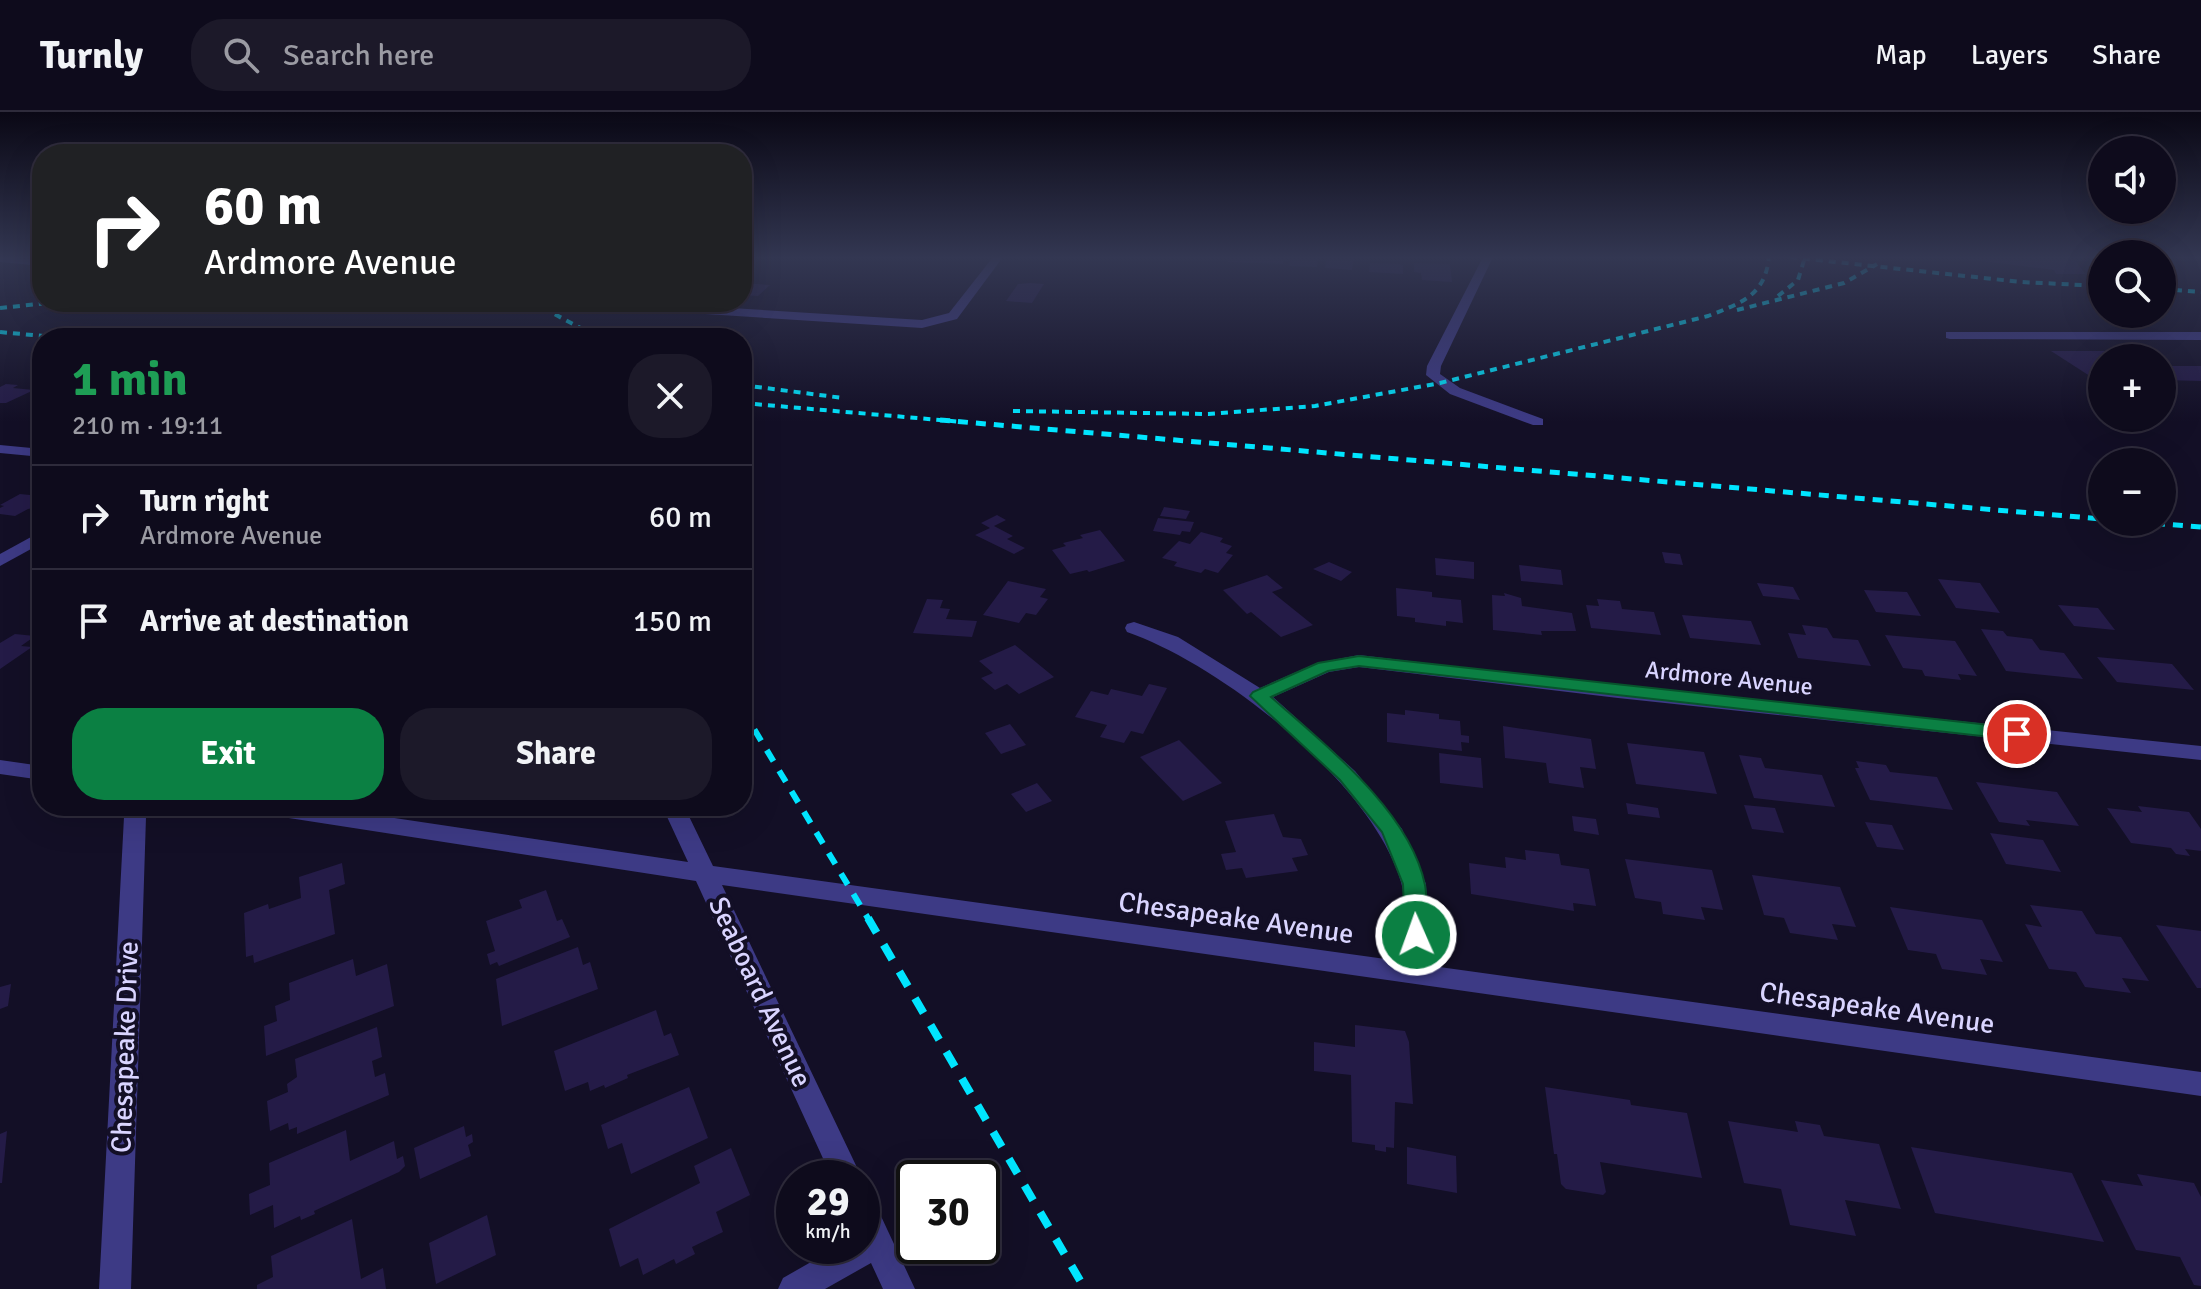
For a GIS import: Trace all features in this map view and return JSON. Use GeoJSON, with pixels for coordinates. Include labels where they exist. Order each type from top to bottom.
{"type":"FeatureCollection","features":[{"type":"Feature","properties":{"kind":"street"},"geometry":{"type":"LineString","coordinates":[[722,312],[903,325],[935,323],[956,312]]}},
{"type":"Feature","properties":{"kind":"street"},"geometry":{"type":"LineString","coordinates":[[1461,312],[1434,366],[1433,375],[1466,396],[1538,422]]}},
{"type":"Feature","properties":{"kind":"street"},"geometry":{"type":"LineString","coordinates":[[1950,335],[2201,336]]}},
{"type":"Feature","properties":{"kind":"street"},"geometry":{"type":"LineString","coordinates":[[0,449],[32,452]]}},
{"type":"Feature","properties":{"kind":"street"},"geometry":{"type":"LineString","coordinates":[[0,561],[32,542]]}},
{"type":"Feature","properties":{"kind":"street"},"geometry":{"type":"LineString","coordinates":[[1134,628],[1171,641],[1259,696],[1347,776],[1391,829],[1414,884],[1416,935],[1411,972]]}},
{"type":"Feature","properties":{"kind":"street","name":"Ardmore Avenue"},"geometry":{"type":"LineString","coordinates":[[1259,696],[1324,667],[1359,661],[1618,692],[2201,753]]}},
{"type":"Feature","properties":{"kind":"street"},"geometry":{"type":"LineString","coordinates":[[0,767],[32,772]]}},
{"type":"Feature","properties":{"kind":"street","name":"Chesapeake Drive"},"geometry":{"type":"LineString","coordinates":[[115,1289],[135,816]]}},
{"type":"Feature","properties":{"kind":"street","name":"Chesapeake Avenue"},"geometry":{"type":"LineString","coordinates":[[328,816],[706,874],[2201,1084]]}},
{"type":"Feature","properties":{"kind":"street","name":"Seaboard Avenue"},"geometry":{"type":"LineString","coordinates":[[678,816],[839,1160]]}},
{"type":"Feature","properties":{"kind":"street"},"geometry":{"type":"LineString","coordinates":[[880,1248],[899,1289]]}},
{"type":"Feature","properties":{"kind":"street"},"geometry":{"type":"LineString","coordinates":[[794,1289],[838,1264]]}},
{"type":"Feature","properties":{"kind":"building"},"geometry":{"type":"Polygon","coordinates":[[[2051,351],[2088,351],[2088,375],[2051,351]]]}},
{"type":"Feature","properties":{"kind":"building"},"geometry":{"type":"Polygon","coordinates":[[[2176,366],[2201,366],[2201,381],[2176,380],[2176,366]]]}},
{"type":"Feature","properties":{"kind":"building"},"geometry":{"type":"Polygon","coordinates":[[[18,385],[13,388],[32,391],[0,403],[0,387],[18,385]]]}},
{"type":"Feature","properties":{"kind":"building"},"geometry":{"type":"Polygon","coordinates":[[[20,494],[30,495],[32,508],[15,516],[0,514],[0,508],[4,506],[0,505],[20,494]]]}},
{"type":"Feature","properties":{"kind":"building"},"geometry":{"type":"Polygon","coordinates":[[[1164,507],[1190,511],[1186,519],[1160,516],[1164,507]]]}},
{"type":"Feature","properties":{"kind":"building"},"geometry":{"type":"Polygon","coordinates":[[[997,515],[1006,520],[994,526],[1013,536],[1007,539],[1025,548],[1014,554],[975,535],[990,528],[981,523],[997,515]]]}},
{"type":"Feature","properties":{"kind":"building"},"geometry":{"type":"Polygon","coordinates":[[[1158,518],[1194,522],[1190,532],[1182,531],[1180,535],[1153,531],[1158,518]]]}},
{"type":"Feature","properties":{"kind":"building"},"geometry":{"type":"Polygon","coordinates":[[[1100,530],[1125,561],[1089,572],[1070,574],[1052,550],[1066,546],[1063,543],[1083,538],[1080,535],[1100,530]]]}},
{"type":"Feature","properties":{"kind":"building"},"geometry":{"type":"Polygon","coordinates":[[[1201,532],[1223,538],[1220,542],[1232,546],[1226,553],[1233,555],[1218,573],[1205,569],[1201,573],[1174,566],[1177,562],[1162,558],[1179,541],[1190,544],[1201,532]]]}},
{"type":"Feature","properties":{"kind":"building"},"geometry":{"type":"Polygon","coordinates":[[[1662,552],[1680,554],[1683,565],[1665,563],[1662,552]]]}},
{"type":"Feature","properties":{"kind":"building"},"geometry":{"type":"Polygon","coordinates":[[[1435,558],[1474,562],[1474,579],[1436,575],[1435,558]]]}},
{"type":"Feature","properties":{"kind":"building"},"geometry":{"type":"Polygon","coordinates":[[[1329,562],[1352,572],[1341,581],[1313,569],[1329,562]]]}},
{"type":"Feature","properties":{"kind":"building"},"geometry":{"type":"Polygon","coordinates":[[[1519,565],[1561,570],[1563,585],[1521,581],[1519,565]]]}},
{"type":"Feature","properties":{"kind":"building"},"geometry":{"type":"Polygon","coordinates":[[[1267,575],[1283,588],[1272,592],[1313,625],[1281,637],[1251,612],[1247,614],[1223,590],[1267,575]]]}},
{"type":"Feature","properties":{"kind":"building"},"geometry":{"type":"Polygon","coordinates":[[[1938,579],[1980,583],[2000,613],[1956,608],[1938,579]]]}},
{"type":"Feature","properties":{"kind":"building"},"geometry":{"type":"Polygon","coordinates":[[[1008,581],[1046,589],[1040,597],[1048,599],[1036,615],[1026,613],[1019,623],[983,615],[1008,581]]]}},
{"type":"Feature","properties":{"kind":"building"},"geometry":{"type":"Polygon","coordinates":[[[1757,583],[1793,587],[1800,600],[1763,596],[1757,583]]]}},
{"type":"Feature","properties":{"kind":"building"},"geometry":{"type":"Polygon","coordinates":[[[1396,588],[1432,592],[1432,597],[1461,600],[1463,623],[1446,621],[1446,626],[1397,616],[1396,588]]]}},
{"type":"Feature","properties":{"kind":"building"},"geometry":{"type":"Polygon","coordinates":[[[1864,590],[1907,592],[1921,616],[1876,612],[1864,590]]]}},
{"type":"Feature","properties":{"kind":"building"},"geometry":{"type":"Polygon","coordinates":[[[1504,593],[1521,598],[1522,606],[1572,613],[1576,631],[1541,631],[1542,635],[1493,630],[1492,595],[1505,596],[1504,593]]]}},
{"type":"Feature","properties":{"kind":"building"},"geometry":{"type":"Polygon","coordinates":[[[927,599],[943,600],[940,608],[950,609],[946,619],[977,621],[972,637],[913,633],[927,599]]]}},
{"type":"Feature","properties":{"kind":"building"},"geometry":{"type":"Polygon","coordinates":[[[1597,599],[1620,601],[1622,609],[1654,612],[1661,635],[1591,628],[1586,605],[1599,606],[1597,599]]]}},
{"type":"Feature","properties":{"kind":"building"},"geometry":{"type":"Polygon","coordinates":[[[2058,605],[2098,608],[2115,630],[2074,626],[2058,605]]]}},
{"type":"Feature","properties":{"kind":"building"},"geometry":{"type":"Polygon","coordinates":[[[1682,615],[1751,621],[1761,645],[1690,638],[1682,615]]]}},
{"type":"Feature","properties":{"kind":"building"},"geometry":{"type":"Polygon","coordinates":[[[1802,625],[1827,628],[1833,638],[1858,640],[1871,666],[1798,658],[1788,633],[1806,635],[1802,625]]]}},
{"type":"Feature","properties":{"kind":"building"},"geometry":{"type":"Polygon","coordinates":[[[1981,629],[2032,639],[2040,650],[2064,653],[2083,679],[2006,671],[1981,629]]]}},
{"type":"Feature","properties":{"kind":"building"},"geometry":{"type":"Polygon","coordinates":[[[15,634],[32,636],[21,646],[32,647],[0,669],[0,643],[15,634]]]}},
{"type":"Feature","properties":{"kind":"building"},"geometry":{"type":"Polygon","coordinates":[[[1885,635],[1955,641],[1977,676],[1958,674],[1961,680],[1925,676],[1922,670],[1903,668],[1885,635]]]}},
{"type":"Feature","properties":{"kind":"building"},"geometry":{"type":"Polygon","coordinates":[[[1015,645],[1054,677],[1019,694],[1007,684],[995,690],[981,678],[993,673],[979,661],[1015,645]]]}},
{"type":"Feature","properties":{"kind":"building"},"geometry":{"type":"Polygon","coordinates":[[[2097,657],[2172,664],[2194,690],[2117,682],[2097,657]]]}},
{"type":"Feature","properties":{"kind":"building"},"geometry":{"type":"Polygon","coordinates":[[[1149,684],[1167,688],[1143,734],[1131,731],[1124,743],[1100,737],[1107,725],[1075,717],[1091,691],[1108,695],[1111,689],[1142,696],[1149,684]]]}},
{"type":"Feature","properties":{"kind":"building"},"geometry":{"type":"Polygon","coordinates":[[[1405,710],[1439,714],[1439,719],[1460,721],[1461,735],[1469,736],[1469,743],[1461,742],[1462,751],[1387,742],[1387,713],[1405,715],[1405,710]]]}},
{"type":"Feature","properties":{"kind":"building"},"geometry":{"type":"Polygon","coordinates":[[[1010,724],[1026,745],[1001,754],[985,733],[1010,724]]]}},
{"type":"Feature","properties":{"kind":"building"},"geometry":{"type":"Polygon","coordinates":[[[1503,726],[1591,739],[1596,769],[1580,767],[1584,788],[1549,783],[1546,763],[1505,758],[1503,726]]]}},
{"type":"Feature","properties":{"kind":"building"},"geometry":{"type":"Polygon","coordinates":[[[1179,740],[1222,783],[1183,801],[1140,757],[1179,740]]]}},
{"type":"Feature","properties":{"kind":"building"},"geometry":{"type":"Polygon","coordinates":[[[1627,743],[1704,752],[1717,794],[1636,784],[1627,743]]]}},
{"type":"Feature","properties":{"kind":"building"},"geometry":{"type":"Polygon","coordinates":[[[1439,753],[1481,758],[1483,788],[1440,783],[1439,753]]]}},
{"type":"Feature","properties":{"kind":"building"},"geometry":{"type":"Polygon","coordinates":[[[1739,755],[1761,758],[1765,768],[1822,775],[1835,807],[1754,798],[1739,755]]]}},
{"type":"Feature","properties":{"kind":"building"},"geometry":{"type":"Polygon","coordinates":[[[1856,761],[1886,765],[1890,772],[1937,777],[1953,810],[1870,800],[1855,768],[1859,768],[1856,761]]]}},
{"type":"Feature","properties":{"kind":"building"},"geometry":{"type":"Polygon","coordinates":[[[1976,782],[2057,792],[2079,826],[2026,820],[2030,826],[1999,822],[1976,782]]]}},
{"type":"Feature","properties":{"kind":"building"},"geometry":{"type":"Polygon","coordinates":[[[1037,783],[1052,801],[1026,812],[1011,794],[1037,783]]]}},
{"type":"Feature","properties":{"kind":"building"},"geometry":{"type":"Polygon","coordinates":[[[1626,803],[1658,808],[1660,818],[1628,814],[1626,803]]]}},
{"type":"Feature","properties":{"kind":"building"},"geometry":{"type":"Polygon","coordinates":[[[1744,805],[1775,808],[1784,833],[1752,829],[1744,805]]]}},
{"type":"Feature","properties":{"kind":"building"},"geometry":{"type":"Polygon","coordinates":[[[2138,806],[2189,812],[2201,829],[2201,851],[2185,849],[2190,856],[2176,854],[2171,848],[2131,843],[2107,808],[2142,812],[2138,806]]]}},
{"type":"Feature","properties":{"kind":"building"},"geometry":{"type":"Polygon","coordinates":[[[1274,814],[1283,837],[1301,839],[1308,855],[1292,858],[1298,871],[1246,878],[1242,868],[1226,870],[1221,854],[1236,852],[1225,821],[1274,814]]]}},
{"type":"Feature","properties":{"kind":"building"},"geometry":{"type":"Polygon","coordinates":[[[1572,816],[1596,819],[1599,835],[1574,831],[1572,816]]]}},
{"type":"Feature","properties":{"kind":"building"},"geometry":{"type":"Polygon","coordinates":[[[1865,822],[1892,825],[1904,850],[1877,847],[1865,822]]]}},
{"type":"Feature","properties":{"kind":"building"},"geometry":{"type":"Polygon","coordinates":[[[1990,833],[2043,840],[2061,872],[2006,864],[1990,833]]]}},
{"type":"Feature","properties":{"kind":"building"},"geometry":{"type":"Polygon","coordinates":[[[1525,850],[1559,854],[1561,865],[1589,869],[1596,906],[1573,903],[1574,911],[1471,894],[1469,863],[1506,868],[1505,857],[1526,860],[1525,850]]]}},
{"type":"Feature","properties":{"kind":"building"},"geometry":{"type":"Polygon","coordinates":[[[1625,859],[1712,870],[1723,910],[1701,907],[1705,920],[1663,914],[1661,902],[1635,898],[1625,859]]]}},
{"type":"Feature","properties":{"kind":"building"},"geometry":{"type":"Polygon","coordinates":[[[342,863],[345,884],[329,890],[335,934],[254,963],[253,955],[246,957],[244,913],[268,904],[269,909],[301,898],[299,877],[342,863]]]}},
{"type":"Feature","properties":{"kind":"building"},"geometry":{"type":"Polygon","coordinates":[[[1752,875],[1840,887],[1856,927],[1832,924],[1838,940],[1790,933],[1784,918],[1764,915],[1752,875]]]}},
{"type":"Feature","properties":{"kind":"building"},"geometry":{"type":"Polygon","coordinates":[[[546,890],[557,921],[562,919],[570,937],[499,966],[497,962],[490,965],[487,954],[495,951],[486,921],[522,908],[519,900],[546,890]]]}},
{"type":"Feature","properties":{"kind":"building"},"geometry":{"type":"Polygon","coordinates":[[[2030,905],[2082,911],[2096,934],[2121,937],[2149,981],[2122,978],[2131,993],[2085,987],[2076,972],[2049,969],[2025,924],[2042,927],[2030,905]]]}},
{"type":"Feature","properties":{"kind":"building"},"geometry":{"type":"Polygon","coordinates":[[[1890,907],[1982,920],[2003,962],[1980,959],[1987,975],[1942,969],[1936,954],[1908,950],[1890,907]]]}},
{"type":"Feature","properties":{"kind":"building"},"geometry":{"type":"Polygon","coordinates":[[[2156,925],[2201,931],[2201,988],[2197,988],[2156,925]]]}},
{"type":"Feature","properties":{"kind":"building"},"geometry":{"type":"Polygon","coordinates":[[[578,947],[583,965],[590,962],[598,989],[502,1026],[496,979],[578,947]]]}},
{"type":"Feature","properties":{"kind":"building"},"geometry":{"type":"Polygon","coordinates":[[[353,959],[356,976],[387,964],[394,1006],[266,1056],[264,1026],[277,1021],[275,1006],[290,1000],[289,983],[353,959]]]}},
{"type":"Feature","properties":{"kind":"building"},"geometry":{"type":"Polygon","coordinates":[[[11,984],[8,1006],[0,1009],[0,987],[11,984]]]}},
{"type":"Feature","properties":{"kind":"building"},"geometry":{"type":"Polygon","coordinates":[[[656,1010],[664,1036],[671,1033],[679,1055],[627,1075],[628,1078],[605,1088],[604,1085],[590,1091],[588,1082],[565,1091],[554,1051],[656,1010]]]}},
{"type":"Feature","properties":{"kind":"building"},"geometry":{"type":"Polygon","coordinates":[[[1355,1025],[1405,1031],[1409,1042],[1413,1104],[1395,1102],[1394,1148],[1386,1147],[1386,1152],[1375,1150],[1375,1145],[1352,1142],[1351,1075],[1314,1071],[1314,1042],[1355,1047],[1355,1025]]]}},
{"type":"Feature","properties":{"kind":"building"},"geometry":{"type":"Polygon","coordinates":[[[377,1027],[382,1057],[372,1061],[375,1077],[385,1073],[389,1095],[297,1134],[297,1127],[289,1130],[288,1123],[270,1131],[267,1101],[288,1092],[287,1084],[297,1077],[295,1059],[377,1027]]]}},
{"type":"Feature","properties":{"kind":"building"},"geometry":{"type":"Polygon","coordinates":[[[689,1087],[708,1138],[631,1174],[622,1143],[608,1149],[601,1125],[689,1087]]]}},
{"type":"Feature","properties":{"kind":"building"},"geometry":{"type":"Polygon","coordinates":[[[1545,1087],[1630,1100],[1631,1105],[1687,1113],[1702,1178],[1600,1162],[1606,1192],[1603,1195],[1566,1189],[1561,1184],[1557,1154],[1554,1154],[1545,1087]]]}},
{"type":"Feature","properties":{"kind":"building"},"geometry":{"type":"Polygon","coordinates":[[[1728,1121],[1798,1132],[1795,1121],[1820,1125],[1824,1136],[1879,1144],[1901,1209],[1845,1200],[1856,1236],[1790,1225],[1781,1189],[1744,1183],[1728,1121]]]}},
{"type":"Feature","properties":{"kind":"building"},"geometry":{"type":"Polygon","coordinates":[[[464,1126],[466,1137],[472,1134],[473,1142],[468,1145],[471,1156],[420,1179],[414,1148],[464,1126]]]}},
{"type":"Feature","properties":{"kind":"building"},"geometry":{"type":"Polygon","coordinates":[[[346,1130],[350,1161],[394,1141],[397,1159],[403,1156],[405,1166],[399,1172],[301,1220],[300,1216],[274,1228],[273,1205],[250,1215],[249,1194],[270,1185],[269,1163],[346,1130]]]}},
{"type":"Feature","properties":{"kind":"building"},"geometry":{"type":"Polygon","coordinates":[[[7,1131],[2,1183],[0,1183],[0,1134],[7,1131]]]}},
{"type":"Feature","properties":{"kind":"building"},"geometry":{"type":"Polygon","coordinates":[[[1407,1147],[1456,1156],[1457,1193],[1407,1184],[1407,1147]]]}},
{"type":"Feature","properties":{"kind":"building"},"geometry":{"type":"Polygon","coordinates":[[[1911,1147],[2072,1173],[2104,1242],[1935,1213],[1911,1147]]]}},
{"type":"Feature","properties":{"kind":"building"},"geometry":{"type":"Polygon","coordinates":[[[731,1148],[750,1195],[716,1212],[723,1232],[692,1247],[695,1254],[676,1264],[674,1259],[643,1275],[638,1258],[620,1267],[609,1229],[700,1183],[694,1166],[731,1148]]]}},
{"type":"Feature","properties":{"kind":"building"},"geometry":{"type":"Polygon","coordinates":[[[2137,1174],[2194,1183],[2201,1197],[2201,1286],[2194,1285],[2180,1257],[2136,1250],[2101,1180],[2143,1186],[2137,1174]]]}},
{"type":"Feature","properties":{"kind":"building"},"geometry":{"type":"Polygon","coordinates":[[[487,1215],[496,1255],[436,1284],[429,1243],[487,1215]]]}},
{"type":"Feature","properties":{"kind":"building"},"geometry":{"type":"Polygon","coordinates":[[[352,1219],[361,1279],[383,1268],[386,1289],[257,1289],[257,1285],[273,1277],[271,1256],[352,1219]]]}},
{"type":"Feature","properties":{"kind":"railway"},"geometry":{"type":"LineString","coordinates":[[551,312],[580,328]]}},
{"type":"Feature","properties":{"kind":"railway"},"geometry":{"type":"LineString","coordinates":[[1013,411],[1208,414],[1315,406],[1440,383],[1718,312]]}},
{"type":"Feature","properties":{"kind":"railway"},"geometry":{"type":"LineString","coordinates":[[0,332],[32,335]]}},
{"type":"Feature","properties":{"kind":"railway"},"geometry":{"type":"LineString","coordinates":[[752,386],[843,398]]}},
{"type":"Feature","properties":{"kind":"railway"},"geometry":{"type":"LineString","coordinates":[[752,404],[963,422]]}},
{"type":"Feature","properties":{"kind":"railway"},"geometry":{"type":"LineString","coordinates":[[940,420],[2088,518]]}},
{"type":"Feature","properties":{"kind":"railway"},"geometry":{"type":"LineString","coordinates":[[2176,525],[2201,527]]}},
{"type":"Feature","properties":{"kind":"railway"},"geometry":{"type":"LineString","coordinates":[[752,726],[869,920]]}},
{"type":"Feature","properties":{"kind":"railway"},"geometry":{"type":"LineString","coordinates":[[868,918],[1085,1289]]}},
{"type":"Feature","properties":{"kind":"route"},"geometry":{"type":"LineString","coordinates":[[1416,935],[1414,884],[1391,829],[1347,776],[1259,696],[1324,667],[1359,661],[2017,734]]}}]}
